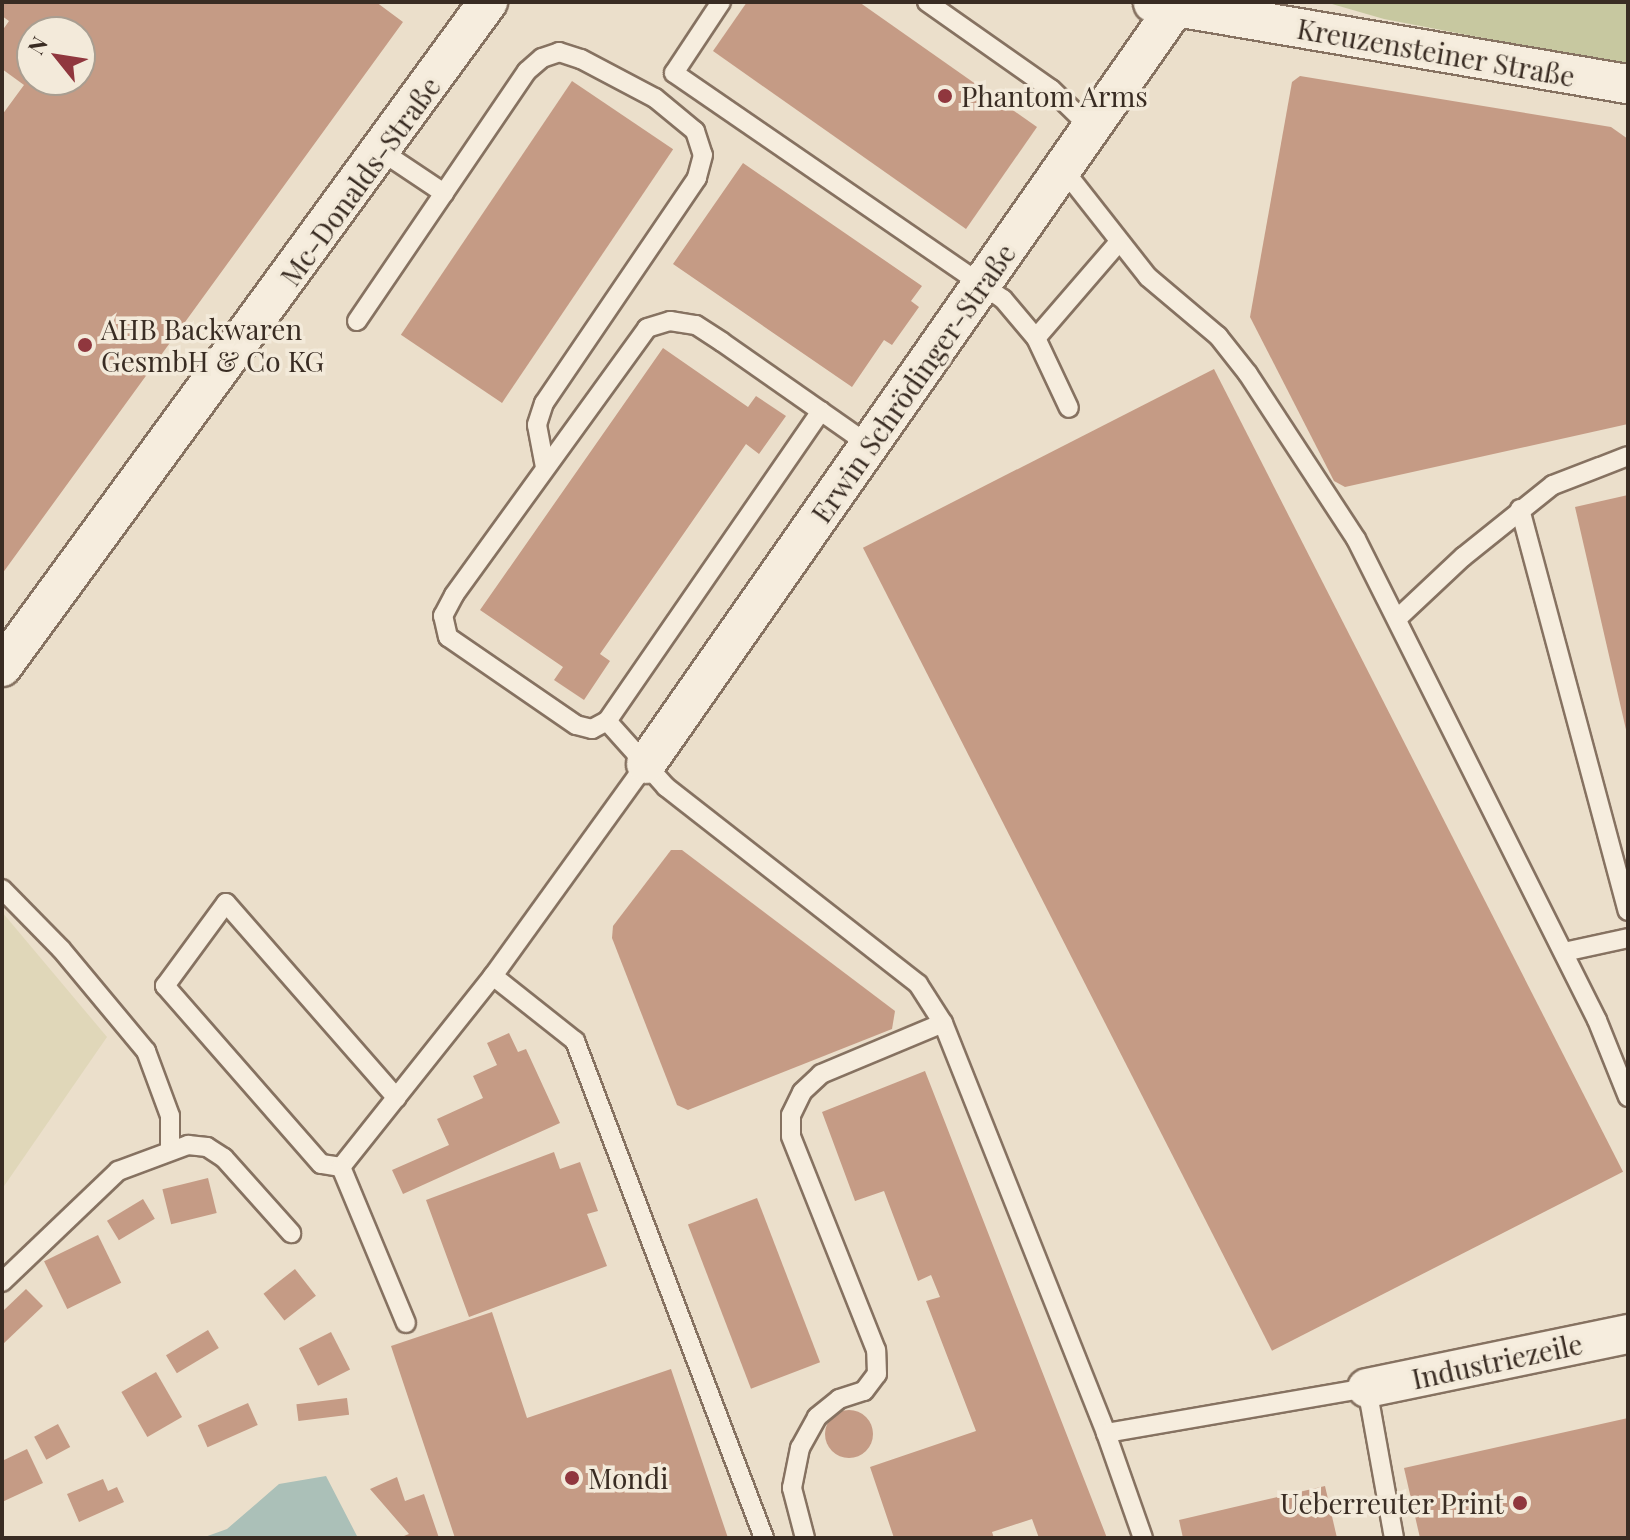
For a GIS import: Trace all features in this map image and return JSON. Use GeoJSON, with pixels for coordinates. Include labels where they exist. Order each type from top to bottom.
{"type":"FeatureCollection","features":[{"type":"Feature","properties":{"kind":"street","name":"Mc-Donalds-Straße"},"geometry":{"type":"LineString","coordinates":[[2,667],[488,2]]}},
{"type":"Feature","properties":{"kind":"street","name":"Erwin Schrödinger-Straße"},"geometry":{"type":"LineString","coordinates":[[646,764],[1092,129],[1168,4]]}},
{"type":"Feature","properties":{"kind":"street","name":"Kreuzensteiner Straße"},"geometry":{"type":"LineString","coordinates":[[1168,4],[1628,84]]}},
{"type":"Feature","properties":{"kind":"street","name":"Industriezeile"},"geometry":{"type":"LineString","coordinates":[[1367,1388],[1628,1334]]}},
{"type":"Feature","properties":{"kind":"lane"},"geometry":{"type":"LineString","coordinates":[[655,98],[721,2]]}},
{"type":"Feature","properties":{"kind":"lane"},"geometry":{"type":"LineString","coordinates":[[927,2],[1051,89],[1092,129]]}},
{"type":"Feature","properties":{"kind":"lane"},"geometry":{"type":"LineString","coordinates":[[357,321],[527,71],[542,58],[559,52],[581,59],[655,98],[695,131],[703,155],[697,178],[544,403],[537,425],[545,467]]}},
{"type":"Feature","properties":{"kind":"lane"},"geometry":{"type":"LineString","coordinates":[[674,73],[1003,299],[1036,338],[1069,408]]}},
{"type":"Feature","properties":{"kind":"lane"},"geometry":{"type":"LineString","coordinates":[[381,151],[444,193]]}},
{"type":"Feature","properties":{"kind":"lane"},"geometry":{"type":"LineString","coordinates":[[1063,169],[1118,243],[1148,277],[1218,336],[1248,374],[1399,617],[1564,952],[1628,1097]]}},
{"type":"Feature","properties":{"kind":"lane"},"geometry":{"type":"LineString","coordinates":[[1036,338],[1118,243]]}},
{"type":"Feature","properties":{"kind":"lane"},"geometry":{"type":"LineString","coordinates":[[821,411],[607,721],[592,729],[576,725],[448,637],[443,616],[454,595],[631,345],[647,328],[670,321],[696,325],[821,411],[869,445]]}},
{"type":"Feature","properties":{"kind":"lane"},"geometry":{"type":"LineString","coordinates":[[1399,617],[1520,509],[1587,468],[1628,456]]}},
{"type":"Feature","properties":{"kind":"lane"},"geometry":{"type":"LineString","coordinates":[[1520,509],[1628,911]]}},
{"type":"Feature","properties":{"kind":"lane"},"geometry":{"type":"LineString","coordinates":[[607,721],[666,787],[918,984],[943,1023],[1106,1433],[1143,1538]]}},
{"type":"Feature","properties":{"kind":"lane"},"geometry":{"type":"LineString","coordinates":[[341,1167],[493,976],[646,764]]}},
{"type":"Feature","properties":{"kind":"lane"},"geometry":{"type":"LineString","coordinates":[[2,889],[61,949],[146,1051],[170,1116],[170,1148]]}},
{"type":"Feature","properties":{"kind":"lane"},"geometry":{"type":"LineString","coordinates":[[341,1167],[321,1164],[165,986],[226,903],[397,1098]]}},
{"type":"Feature","properties":{"kind":"lane"},"geometry":{"type":"LineString","coordinates":[[1564,952],[1628,938]]}},
{"type":"Feature","properties":{"kind":"lane"},"geometry":{"type":"LineString","coordinates":[[493,976],[575,1041],[764,1538]]}},
{"type":"Feature","properties":{"kind":"lane"},"geometry":{"type":"LineString","coordinates":[[805,1538],[792,1488],[800,1448],[817,1417],[839,1399],[864,1391],[877,1374],[876,1350],[791,1136],[791,1115],[802,1092],[821,1074],[943,1023]]}},
{"type":"Feature","properties":{"kind":"lane"},"geometry":{"type":"LineString","coordinates":[[2,1282],[118,1171],[170,1148],[207,1147],[224,1158],[291,1233]]}},
{"type":"Feature","properties":{"kind":"lane"},"geometry":{"type":"LineString","coordinates":[[341,1167],[406,1323]]}},
{"type":"Feature","properties":{"kind":"lane"},"geometry":{"type":"LineString","coordinates":[[1106,1433],[1367,1388],[1394,1538]]}},
{"type":"Feature","properties":{"kind":"shaded area"},"geometry":{"type":"Polygon","coordinates":[[[2,912],[107,1037],[2,1189],[2,912]]]}},
{"type":"Feature","properties":{"kind":"shaded area"},"geometry":{"type":"Polygon","coordinates":[[[326,1476],[358,1538],[202,1538],[227,1529],[279,1484],[326,1476]]]}},
{"type":"Feature","properties":{"kind":"green space"},"geometry":{"type":"Polygon","coordinates":[[[1325,2],[1628,2],[1628,66],[1384,19],[1325,2]]]}},
{"type":"Feature","properties":{"kind":"building","name":"AHB Backwaren GesmbH & Co KG"},"geometry":{"type":"Polygon","coordinates":[[[2,2],[376,2],[403,22],[2,574],[2,115],[16,96],[96,96],[96,16],[16,16],[16,79],[2,69],[2,31],[9,21],[2,16],[2,2]]]}},
{"type":"Feature","properties":{"kind":"building"},"geometry":{"type":"Polygon","coordinates":[[[747,2],[859,2],[1037,127],[966,229],[713,51],[747,2]]]}},
{"type":"Feature","properties":{"kind":"building"},"geometry":{"type":"Polygon","coordinates":[[[1300,76],[1611,127],[1628,139],[1628,424],[1345,487],[1334,481],[1250,317],[1292,82],[1300,76]]]}},
{"type":"Feature","properties":{"kind":"building"},"geometry":{"type":"Polygon","coordinates":[[[572,81],[673,149],[502,403],[401,335],[572,81]]]}},
{"type":"Feature","properties":{"kind":"building"},"geometry":{"type":"Polygon","coordinates":[[[743,163],[922,286],[911,301],[919,307],[892,345],[884,340],[852,387],[673,264],[743,163]]]}},
{"type":"Feature","properties":{"kind":"building"},"geometry":{"type":"Polygon","coordinates":[[[663,348],[748,407],[756,396],[786,416],[759,454],[746,444],[600,654],[610,661],[584,700],[554,680],[563,667],[480,610],[663,348]]]}},
{"type":"Feature","properties":{"kind":"building"},"geometry":{"type":"Polygon","coordinates":[[[1214,369],[1623,1172],[1272,1351],[863,548],[1214,369]]]}},
{"type":"Feature","properties":{"kind":"building"},"geometry":{"type":"Polygon","coordinates":[[[1628,495],[1628,734],[1627,734],[1575,507],[1628,495]]]}},
{"type":"Feature","properties":{"kind":"building"},"geometry":{"type":"Polygon","coordinates":[[[671,850],[682,850],[895,1011],[892,1029],[688,1110],[677,1105],[612,938],[613,926],[671,850]]]}},
{"type":"Feature","properties":{"kind":"building"},"geometry":{"type":"Polygon","coordinates":[[[509,1033],[518,1052],[526,1049],[560,1123],[403,1194],[392,1170],[449,1145],[437,1119],[483,1098],[473,1076],[497,1065],[487,1043],[509,1033]]]}},
{"type":"Feature","properties":{"kind":"building"},"geometry":{"type":"Polygon","coordinates":[[[925,1071],[1107,1538],[1039,1538],[1032,1519],[992,1532],[994,1538],[894,1538],[870,1467],[976,1431],[926,1301],[940,1297],[931,1275],[918,1281],[884,1191],[855,1201],[822,1112],[925,1071]]]}},
{"type":"Feature","properties":{"kind":"building"},"geometry":{"type":"Polygon","coordinates":[[[554,1152],[560,1169],[580,1162],[598,1211],[587,1214],[607,1266],[469,1317],[426,1200],[554,1152]]]}},
{"type":"Feature","properties":{"kind":"building"},"geometry":{"type":"Polygon","coordinates":[[[208,1178],[217,1213],[171,1224],[162,1189],[208,1178]]]}},
{"type":"Feature","properties":{"kind":"building"},"geometry":{"type":"Polygon","coordinates":[[[757,1198],[820,1362],[751,1389],[688,1225],[757,1198]]]}},
{"type":"Feature","properties":{"kind":"building"},"geometry":{"type":"Polygon","coordinates":[[[143,1199],[155,1219],[119,1240],[107,1221],[143,1199]]]}},
{"type":"Feature","properties":{"kind":"building"},"geometry":{"type":"Polygon","coordinates":[[[98,1235],[121,1283],[67,1309],[44,1261],[98,1235]]]}},
{"type":"Feature","properties":{"kind":"building"},"geometry":{"type":"Polygon","coordinates":[[[295,1269],[316,1296],[284,1320],[263,1294],[295,1269]]]}},
{"type":"Feature","properties":{"kind":"building"},"geometry":{"type":"Polygon","coordinates":[[[26,1289],[43,1306],[2,1345],[2,1312],[26,1289]]]}},
{"type":"Feature","properties":{"kind":"building","name":"Mondi"},"geometry":{"type":"Polygon","coordinates":[[[492,1312],[527,1418],[671,1369],[728,1538],[455,1538],[391,1346],[492,1312]]]}},
{"type":"Feature","properties":{"kind":"building"},"geometry":{"type":"Polygon","coordinates":[[[208,1330],[219,1348],[177,1373],[166,1355],[208,1330]]]}},
{"type":"Feature","properties":{"kind":"building"},"geometry":{"type":"Polygon","coordinates":[[[331,1332],[350,1369],[318,1386],[299,1348],[331,1332]]]}},
{"type":"Feature","properties":{"kind":"building"},"geometry":{"type":"Polygon","coordinates":[[[156,1372],[182,1417],[147,1437],[121,1392],[156,1372]]]}},
{"type":"Feature","properties":{"kind":"building"},"geometry":{"type":"Polygon","coordinates":[[[347,1398],[349,1415],[298,1421],[296,1404],[347,1398]]]}},
{"type":"Feature","properties":{"kind":"building"},"geometry":{"type":"Polygon","coordinates":[[[248,1403],[258,1425],[208,1447],[198,1425],[248,1403]]]}},
{"type":"Feature","properties":{"kind":"building"},"geometry":{"type":"Polygon","coordinates":[[[849,1410],[866,1417],[873,1434],[866,1451],[849,1458],[832,1451],[825,1434],[832,1417],[849,1410]]]}},
{"type":"Feature","properties":{"kind":"building","name":"Ueberreuter Print"},"geometry":{"type":"Polygon","coordinates":[[[1628,1418],[1628,1538],[1420,1538],[1404,1468],[1628,1418]]]}},
{"type":"Feature","properties":{"kind":"building"},"geometry":{"type":"Polygon","coordinates":[[[58,1424],[70,1447],[46,1460],[34,1437],[58,1424]]]}},
{"type":"Feature","properties":{"kind":"building"},"geometry":{"type":"Polygon","coordinates":[[[27,1449],[43,1483],[2,1502],[2,1461],[27,1449]]]}},
{"type":"Feature","properties":{"kind":"building"},"geometry":{"type":"Polygon","coordinates":[[[397,1477],[405,1501],[424,1494],[439,1538],[399,1538],[409,1534],[370,1489],[397,1477]]]}},
{"type":"Feature","properties":{"kind":"building"},"geometry":{"type":"Polygon","coordinates":[[[103,1479],[108,1491],[117,1487],[124,1502],[79,1522],[67,1494],[103,1479]]]}},
{"type":"Feature","properties":{"kind":"building"},"geometry":{"type":"Polygon","coordinates":[[[1325,1486],[1337,1538],[1183,1538],[1179,1520],[1325,1486]]]}},
{"type":"Feature","properties":{"kind":"place","name":"Phantom Arms"},"geometry":{"type":"Point","coordinates":[945,96]}},
{"type":"Feature","properties":{"kind":"place","name":"AHB Backwaren GesmbH & Co KG"},"geometry":{"type":"Point","coordinates":[85,345]}},
{"type":"Feature","properties":{"kind":"place","name":"Mondi"},"geometry":{"type":"Point","coordinates":[572,1478]}},
{"type":"Feature","properties":{"kind":"place","name":"Ueberreuter Print"},"geometry":{"type":"Point","coordinates":[1520,1503]}}]}
